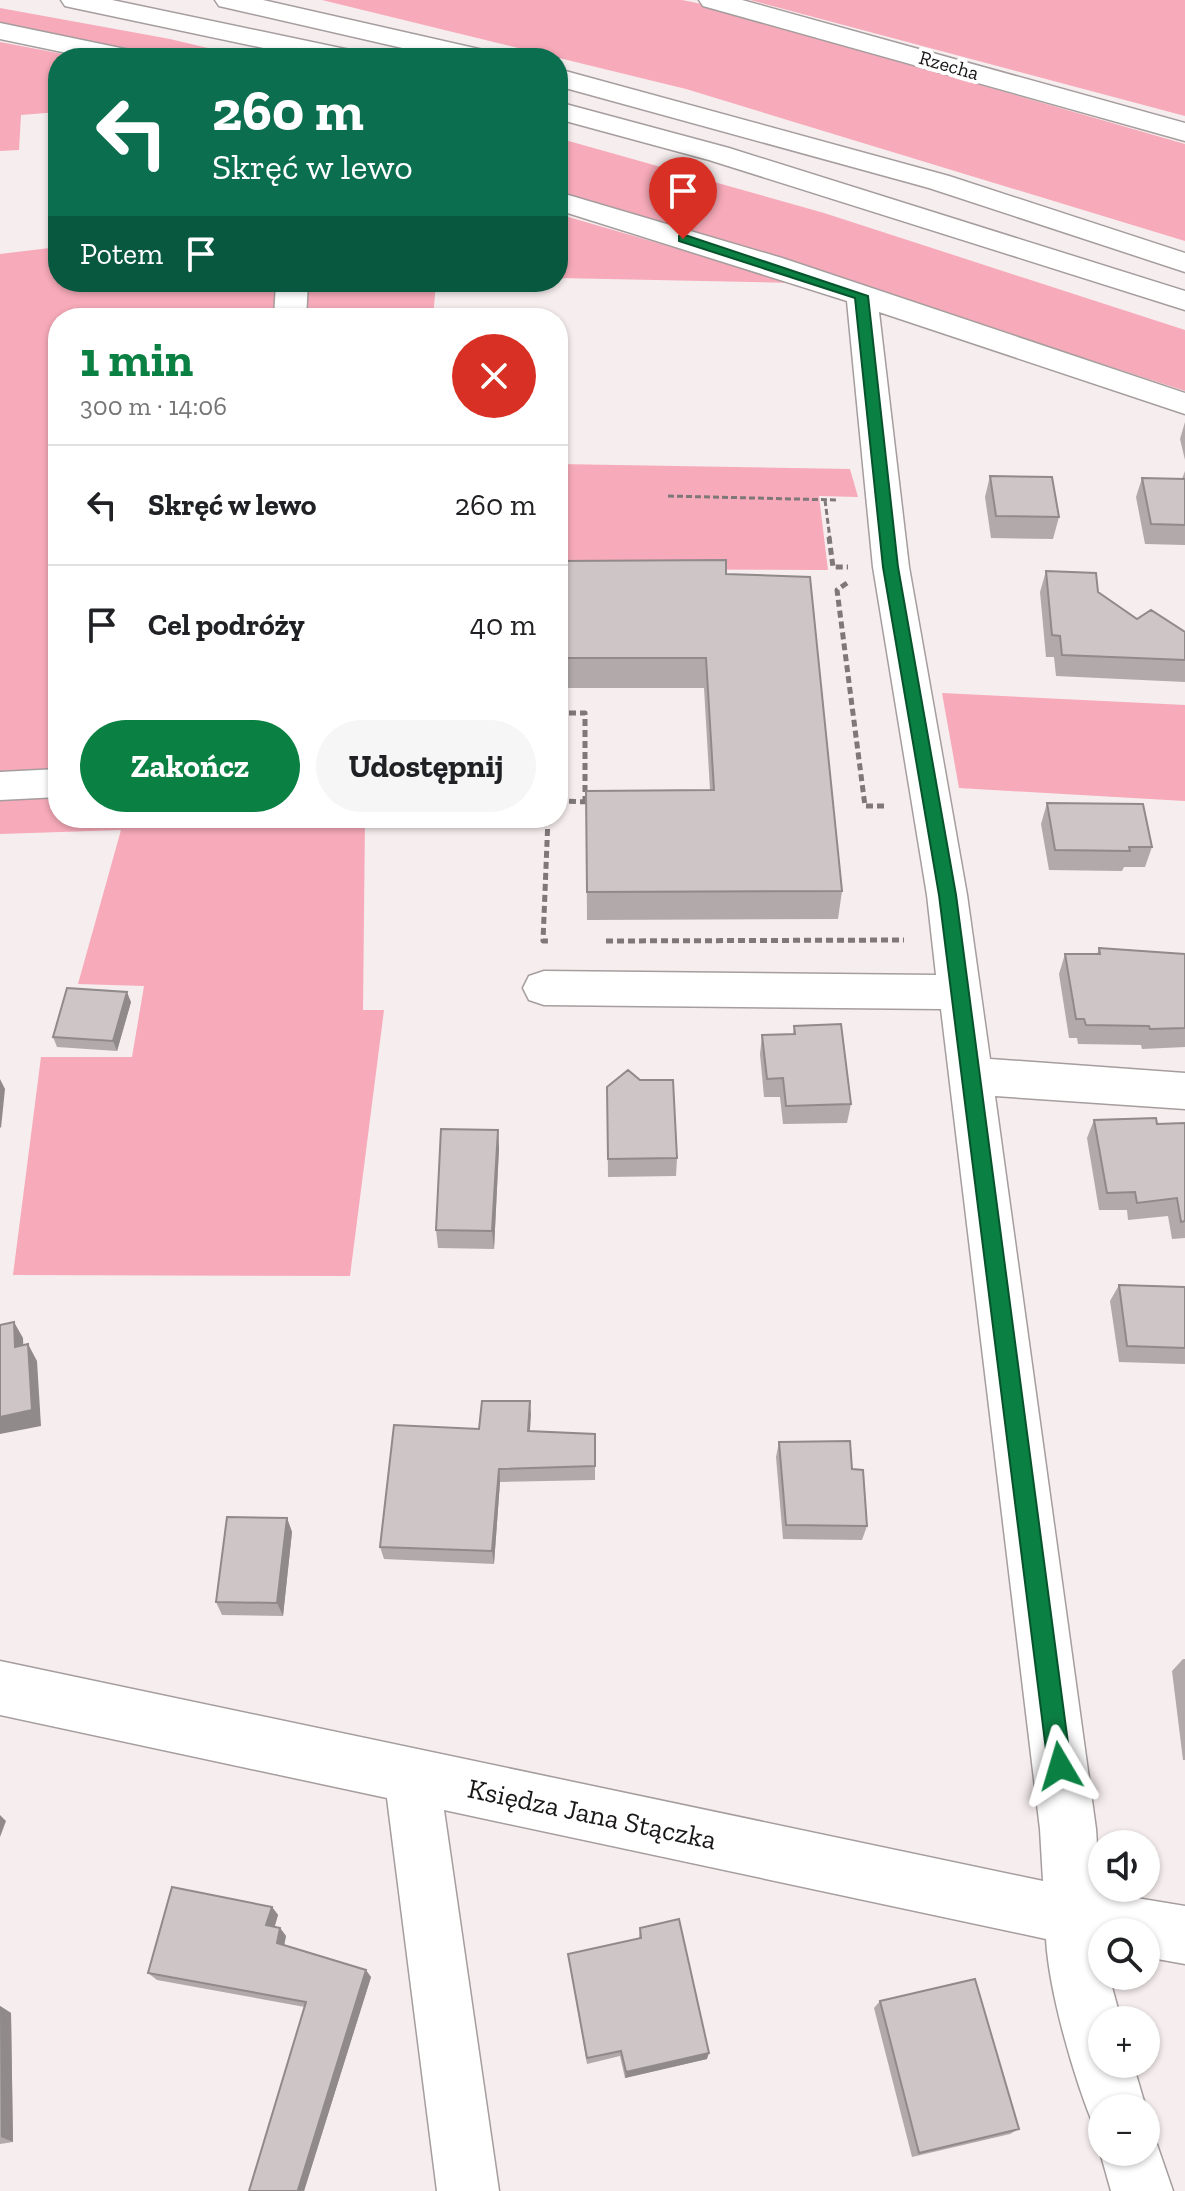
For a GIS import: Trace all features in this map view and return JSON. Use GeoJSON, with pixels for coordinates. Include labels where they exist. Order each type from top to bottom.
{"type":"FeatureCollection","features":[{"type":"Feature","properties":{"kind":"street"},"geometry":{"type":"LineString","coordinates":[[74,0],[302,48]]}},
{"type":"Feature","properties":{"kind":"street"},"geometry":{"type":"LineString","coordinates":[[228,0],[438,48]]}},
{"type":"Feature","properties":{"kind":"street","name":"Rzecha"},"geometry":{"type":"LineString","coordinates":[[712,0],[1185,132]]}},
{"type":"Feature","properties":{"kind":"street"},"geometry":{"type":"LineString","coordinates":[[0,31],[82,48]]}},
{"type":"Feature","properties":{"kind":"street"},"geometry":{"type":"LineString","coordinates":[[568,80],[939,182],[1185,263]]}},
{"type":"Feature","properties":{"kind":"street"},"geometry":{"type":"LineString","coordinates":[[568,113],[719,154],[1185,301]]}},
{"type":"Feature","properties":{"kind":"street"},"geometry":{"type":"LineString","coordinates":[[568,204],[862,296],[1185,404]]}},
{"type":"Feature","properties":{"kind":"street"},"geometry":{"type":"LineString","coordinates":[[862,296],[891,567],[934,805],[953,940],[1068,1829],[1076,1961],[1088,2008]]}},
{"type":"Feature","properties":{"kind":"street"},"geometry":{"type":"LineString","coordinates":[[0,786],[48,784]]}},
{"type":"Feature","properties":{"kind":"street"},"geometry":{"type":"LineString","coordinates":[[544,988],[960,992]]}},
{"type":"Feature","properties":{"kind":"street"},"geometry":{"type":"LineString","coordinates":[[971,1076],[1185,1091]]}},
{"type":"Feature","properties":{"kind":"street","name":"Księdza Jana Stączka"},"geometry":{"type":"LineString","coordinates":[[0,1688],[1073,1916],[1185,1935]]}},
{"type":"Feature","properties":{"kind":"street"},"geometry":{"type":"LineString","coordinates":[[412,1775],[468,2191]]}},
{"type":"Feature","properties":{"kind":"street"},"geometry":{"type":"LineString","coordinates":[[1134,2166],[1142,2191]]}},
{"type":"Feature","properties":{"kind":"path"},"geometry":{"type":"LineString","coordinates":[[668,496],[883,501]]}},
{"type":"Feature","properties":{"kind":"path"},"geometry":{"type":"LineString","coordinates":[[849,582],[837,590],[865,806],[934,805]]}},
{"type":"Feature","properties":{"kind":"path"},"geometry":{"type":"LineString","coordinates":[[568,713],[585,713],[585,801]]}},
{"type":"Feature","properties":{"kind":"path"},"geometry":{"type":"LineString","coordinates":[[568,801],[600,802]]}},
{"type":"Feature","properties":{"kind":"path"},"geometry":{"type":"LineString","coordinates":[[548,828],[543,941],[558,941]]}},
{"type":"Feature","properties":{"kind":"path"},"geometry":{"type":"LineString","coordinates":[[590,941],[953,940]]}},
{"type":"Feature","properties":{"kind":"shaded area"},"geometry":{"type":"Polygon","coordinates":[[[322,0],[682,0],[697,3],[1185,144],[1185,241],[686,89],[568,60],[568,48],[518,48],[322,0]]]}},
{"type":"Feature","properties":{"kind":"shaded area"},"geometry":{"type":"Polygon","coordinates":[[[750,0],[1185,0],[1185,116],[750,0]]]}},
{"type":"Feature","properties":{"kind":"shaded area"},"geometry":{"type":"Polygon","coordinates":[[[0,8],[208,48],[113,48],[0,24],[0,8]]]}},
{"type":"Feature","properties":{"kind":"shaded area"},"geometry":{"type":"Polygon","coordinates":[[[0,42],[48,51],[48,113],[21,115],[19,150],[0,151],[0,42]]]}},
{"type":"Feature","properties":{"kind":"shaded area"},"geometry":{"type":"Polygon","coordinates":[[[568,141],[824,213],[1185,330],[1185,391],[764,254],[568,196],[568,141]]]}},
{"type":"Feature","properties":{"kind":"shaded area"},"geometry":{"type":"Polygon","coordinates":[[[568,217],[796,283],[568,278],[568,217]]]}},
{"type":"Feature","properties":{"kind":"shaded area"},"geometry":{"type":"Polygon","coordinates":[[[48,248],[48,292],[435,292],[434,308],[48,308],[48,828],[365,828],[363,1010],[384,1010],[350,1276],[13,1275],[41,1057],[132,1057],[144,986],[78,984],[121,830],[0,834],[0,254],[48,248]]]}},
{"type":"Feature","properties":{"kind":"shaded area"},"geometry":{"type":"Polygon","coordinates":[[[568,464],[850,469],[858,497],[819,496],[828,570],[568,569],[568,464]]]}},
{"type":"Feature","properties":{"kind":"shaded area"},"geometry":{"type":"Polygon","coordinates":[[[942,693],[1185,705],[1185,801],[959,788],[942,693]]]}},
{"type":"Feature","properties":{"kind":"building"},"geometry":{"type":"Polygon","coordinates":[[[990,476],[1052,477],[1059,517],[996,516],[990,476]]]}},
{"type":"Feature","properties":{"kind":"building"},"geometry":{"type":"Polygon","coordinates":[[[1142,478],[1185,479],[1185,525],[1151,524],[1142,478]]]}},
{"type":"Feature","properties":{"kind":"building"},"geometry":{"type":"Polygon","coordinates":[[[726,560],[726,574],[810,577],[842,891],[587,892],[586,791],[714,790],[706,658],[568,658],[568,561],[726,560]]]}},
{"type":"Feature","properties":{"kind":"building"},"geometry":{"type":"Polygon","coordinates":[[[1046,571],[1096,573],[1098,592],[1137,619],[1151,610],[1185,632],[1185,660],[1062,655],[1060,636],[1052,635],[1046,571]]]}},
{"type":"Feature","properties":{"kind":"building"},"geometry":{"type":"Polygon","coordinates":[[[1047,803],[1143,804],[1152,847],[1129,847],[1130,851],[1055,850],[1047,803]]]}},
{"type":"Feature","properties":{"kind":"building"},"geometry":{"type":"Polygon","coordinates":[[[1099,948],[1185,954],[1185,1028],[1086,1025],[1084,1019],[1076,1019],[1065,954],[1100,954],[1099,948]]]}},
{"type":"Feature","properties":{"kind":"building"},"geometry":{"type":"Polygon","coordinates":[[[67,988],[127,992],[113,1041],[53,1037],[67,988]]]}},
{"type":"Feature","properties":{"kind":"building"},"geometry":{"type":"Polygon","coordinates":[[[841,1024],[851,1104],[786,1106],[783,1078],[767,1079],[762,1035],[795,1034],[794,1026],[841,1024]]]}},
{"type":"Feature","properties":{"kind":"building"},"geometry":{"type":"Polygon","coordinates":[[[628,1070],[640,1080],[673,1080],[677,1158],[608,1159],[607,1087],[628,1070]]]}},
{"type":"Feature","properties":{"kind":"building"},"geometry":{"type":"Polygon","coordinates":[[[1156,1118],[1157,1124],[1185,1123],[1185,1221],[1181,1222],[1177,1198],[1137,1203],[1135,1192],[1107,1193],[1094,1120],[1156,1118]]]}},
{"type":"Feature","properties":{"kind":"building"},"geometry":{"type":"Polygon","coordinates":[[[441,1129],[498,1130],[492,1231],[436,1230],[441,1129]]]}},
{"type":"Feature","properties":{"kind":"building"},"geometry":{"type":"Polygon","coordinates":[[[1119,1285],[1185,1287],[1185,1348],[1127,1346],[1119,1285]]]}},
{"type":"Feature","properties":{"kind":"building"},"geometry":{"type":"Polygon","coordinates":[[[14,1322],[15,1347],[28,1344],[32,1410],[0,1417],[0,1325],[14,1322]]]}},
{"type":"Feature","properties":{"kind":"building"},"geometry":{"type":"Polygon","coordinates":[[[482,1401],[530,1401],[528,1431],[595,1434],[595,1466],[499,1469],[492,1551],[380,1547],[394,1425],[479,1429],[482,1401]]]}},
{"type":"Feature","properties":{"kind":"building"},"geometry":{"type":"Polygon","coordinates":[[[850,1441],[852,1469],[863,1470],[867,1526],[786,1525],[779,1442],[850,1441]]]}},
{"type":"Feature","properties":{"kind":"building"},"geometry":{"type":"Polygon","coordinates":[[[227,1517],[287,1518],[277,1603],[216,1602],[227,1517]]]}},
{"type":"Feature","properties":{"kind":"building"},"geometry":{"type":"Polygon","coordinates":[[[172,1887],[272,1907],[266,1925],[280,1928],[277,1943],[366,1970],[298,2190],[302,2191],[249,2191],[306,2002],[148,1973],[172,1887]]]}},
{"type":"Feature","properties":{"kind":"building"},"geometry":{"type":"Polygon","coordinates":[[[679,1919],[709,2053],[626,2072],[621,2051],[587,2058],[568,1954],[641,1938],[640,1928],[679,1919]]]}},
{"type":"Feature","properties":{"kind":"building"},"geometry":{"type":"Polygon","coordinates":[[[975,1979],[1019,2129],[919,2153],[880,2001],[975,1979]]]}},
{"type":"Feature","properties":{"kind":"route"},"geometry":{"type":"LineString","coordinates":[[683,239],[862,296],[891,567],[924,745],[947,895],[1060,1766]]}}]}
